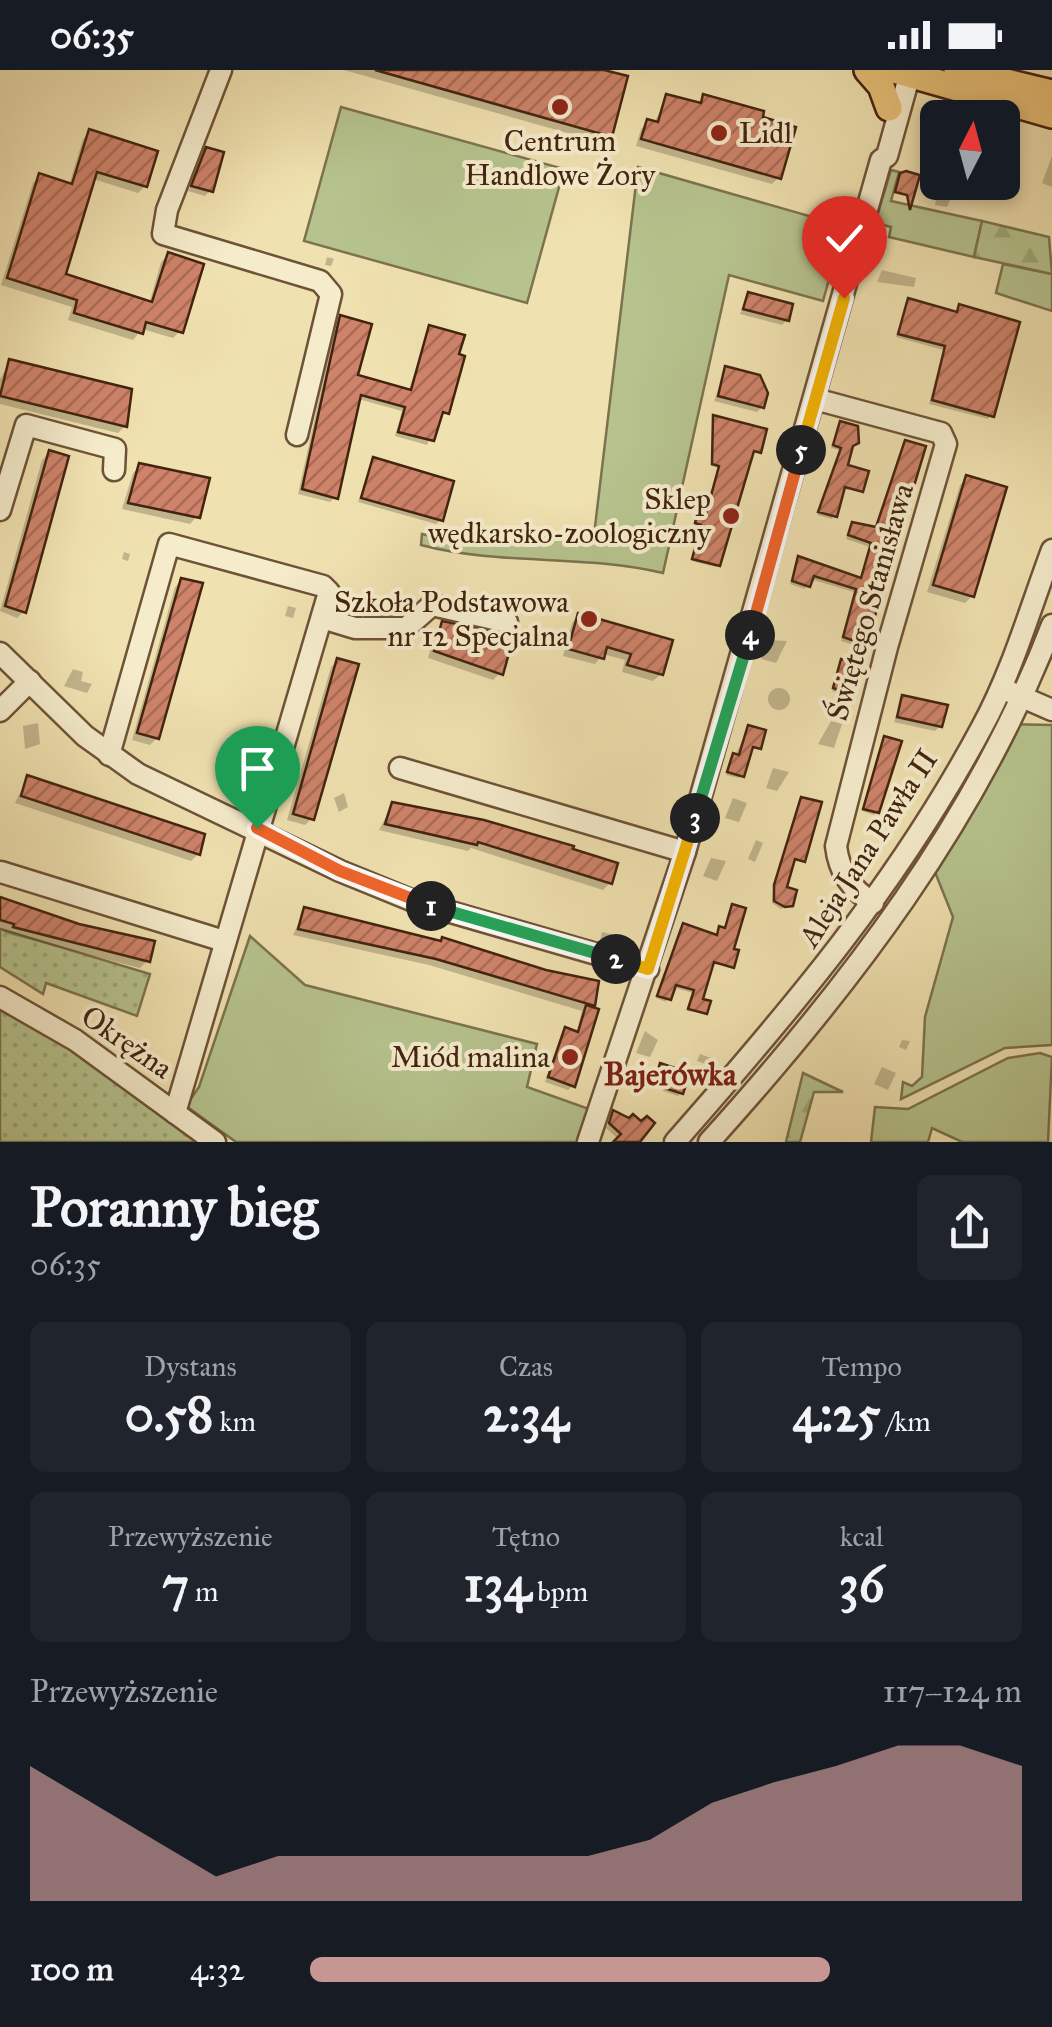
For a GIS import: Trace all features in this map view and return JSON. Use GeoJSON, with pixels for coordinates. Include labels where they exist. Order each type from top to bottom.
{"type":"FeatureCollection","features":[{"type":"Feature","properties":{"kind":"main road"},"geometry":{"type":"LineString","coordinates":[[867,70],[881,86],[889,108]]}},
{"type":"Feature","properties":{"kind":"main road"},"geometry":{"type":"LineString","coordinates":[[956,70],[1052,93]]}},
{"type":"Feature","properties":{"kind":"main road"},"geometry":{"type":"LineString","coordinates":[[903,71],[1052,116]]}},
{"type":"Feature","properties":{"kind":"street"},"geometry":{"type":"LineString","coordinates":[[221,70],[167,210],[163,234],[320,280],[328,288],[331,294],[297,436]]}},
{"type":"Feature","properties":{"kind":"street"},"geometry":{"type":"LineString","coordinates":[[881,160],[876,153],[903,71]]}},
{"type":"Feature","properties":{"kind":"street"},"geometry":{"type":"LineString","coordinates":[[588,1142],[685,852],[881,160],[887,156],[903,71]]}},
{"type":"Feature","properties":{"kind":"street","name":"Świętego Stanisława"},"geometry":{"type":"LineString","coordinates":[[815,399],[941,434],[946,444],[887,646],[836,846],[838,867],[859,894],[872,903]]}},
{"type":"Feature","properties":{"kind":"street"},"geometry":{"type":"LineString","coordinates":[[0,510],[26,425],[115,449],[114,470]]}},
{"type":"Feature","properties":{"kind":"street"},"geometry":{"type":"LineString","coordinates":[[109,756],[169,544],[179,543],[323,586],[329,592],[175,1113]]}},
{"type":"Feature","properties":{"kind":"street","name":"Aleja Jana Pawła II"},"geometry":{"type":"LineString","coordinates":[[675,1142],[828,966],[872,903],[974,742],[1000,688],[1052,550]]}},
{"type":"Feature","properties":{"kind":"street"},"geometry":{"type":"LineString","coordinates":[[322,618],[355,628],[406,628],[424,609],[440,605],[506,622]]}},
{"type":"Feature","properties":{"kind":"street","name":"Aleja Jana Pawła II"},"geometry":{"type":"LineString","coordinates":[[709,1142],[814,1024],[896,917],[957,817],[1052,625]]}},
{"type":"Feature","properties":{"kind":"street"},"geometry":{"type":"LineString","coordinates":[[0,653],[109,756],[138,774],[340,871],[416,902],[648,969]]}},
{"type":"Feature","properties":{"kind":"street"},"geometry":{"type":"LineString","coordinates":[[0,711],[7,709],[30,682]]}},
{"type":"Feature","properties":{"kind":"street"},"geometry":{"type":"LineString","coordinates":[[1000,688],[1052,710]]}},
{"type":"Feature","properties":{"kind":"street"},"geometry":{"type":"LineString","coordinates":[[400,768],[685,852]]}},
{"type":"Feature","properties":{"kind":"street"},"geometry":{"type":"LineString","coordinates":[[2,872],[224,941]]}},
{"type":"Feature","properties":{"kind":"street","name":"Okrężna"},"geometry":{"type":"LineString","coordinates":[[0,998],[75,1040],[215,1142]]}},
{"type":"Feature","properties":{"kind":"green space"},"geometry":{"type":"Polygon","coordinates":[[[341,107],[564,169],[527,303],[304,241],[341,107]]]}},
{"type":"Feature","properties":{"kind":"green space"},"geometry":{"type":"Polygon","coordinates":[[[638,167],[844,226],[823,301],[729,275],[663,573],[603,564],[481,556],[421,545],[422,534],[449,540],[594,535],[638,167]]]}},
{"type":"Feature","properties":{"kind":"green space"},"geometry":{"type":"Polygon","coordinates":[[[891,170],[899,172],[891,201],[982,221],[974,257],[889,237],[891,227],[875,223],[891,170]]]}},
{"type":"Feature","properties":{"kind":"green space"},"geometry":{"type":"Polygon","coordinates":[[[982,221],[1049,237],[1052,274],[974,257],[982,221]]]}},
{"type":"Feature","properties":{"kind":"green space"},"geometry":{"type":"Polygon","coordinates":[[[1003,264],[1052,274],[1052,311],[996,293],[1003,264]]]}},
{"type":"Feature","properties":{"kind":"green space"},"geometry":{"type":"Polygon","coordinates":[[[1000,724],[1052,725],[1052,1045],[1005,1048],[901,1099],[903,1082],[912,1086],[922,1077],[925,1017],[953,917],[931,862],[922,853],[1000,724]]]}},
{"type":"Feature","properties":{"kind":"green space"},"geometry":{"type":"Polygon","coordinates":[[[0,929],[150,974],[137,1016],[46,983],[43,994],[0,967],[0,929]]]}},
{"type":"Feature","properties":{"kind":"green space"},"geometry":{"type":"Polygon","coordinates":[[[250,936],[305,985],[537,1044],[527,1087],[589,1109],[579,1142],[236,1142],[186,1106],[199,1087],[250,936]]]}},
{"type":"Feature","properties":{"kind":"green space"},"geometry":{"type":"Polygon","coordinates":[[[0,997],[215,1142],[0,1142],[0,997]]]}},
{"type":"Feature","properties":{"kind":"green space"},"geometry":{"type":"Polygon","coordinates":[[[1040,1053],[1052,1057],[1048,1142],[962,1142],[932,1128],[928,1142],[871,1142],[875,1107],[908,1109],[1008,1058],[1040,1053]]]}},
{"type":"Feature","properties":{"kind":"green space"},"geometry":{"type":"Polygon","coordinates":[[[803,1073],[843,1092],[814,1092],[800,1142],[786,1142],[803,1073]]]}},
{"type":"Feature","properties":{"kind":"building","name":"Centrum Handlowe Żory"},"geometry":{"type":"Polygon","coordinates":[[[375,70],[604,70],[628,76],[612,137],[375,70]]]}},
{"type":"Feature","properties":{"kind":"building","name":"Lidl"},"geometry":{"type":"Polygon","coordinates":[[[666,94],[701,103],[703,94],[764,111],[763,117],[796,127],[781,179],[641,139],[647,119],[658,122],[666,94]]]}},
{"type":"Feature","properties":{"kind":"building"},"geometry":{"type":"Polygon","coordinates":[[[89,129],[158,151],[147,187],[97,172],[66,274],[152,302],[168,252],[204,264],[183,333],[146,322],[143,334],[74,313],[77,300],[7,278],[39,173],[72,184],[89,129]]]}},
{"type":"Feature","properties":{"kind":"building"},"geometry":{"type":"Polygon","coordinates":[[[206,147],[224,152],[213,192],[191,186],[206,147]]]}},
{"type":"Feature","properties":{"kind":"building"},"geometry":{"type":"Polygon","coordinates":[[[900,173],[920,175],[910,210],[907,195],[895,192],[900,173]]]}},
{"type":"Feature","properties":{"kind":"building"},"geometry":{"type":"Polygon","coordinates":[[[748,292],[793,304],[789,321],[743,309],[748,292]]]}},
{"type":"Feature","properties":{"kind":"building"},"geometry":{"type":"Polygon","coordinates":[[[908,298],[957,312],[959,304],[1020,322],[994,417],[932,400],[945,346],[898,334],[908,298]]]}},
{"type":"Feature","properties":{"kind":"building"},"geometry":{"type":"Polygon","coordinates":[[[340,315],[372,324],[358,375],[411,390],[429,325],[465,335],[459,354],[465,356],[449,414],[443,412],[434,441],[398,432],[405,407],[361,395],[338,499],[302,489],[340,315]]]}},
{"type":"Feature","properties":{"kind":"building"},"geometry":{"type":"Polygon","coordinates":[[[9,359],[132,389],[127,427],[0,396],[9,359]]]}},
{"type":"Feature","properties":{"kind":"building"},"geometry":{"type":"Polygon","coordinates":[[[725,366],[760,375],[768,393],[764,408],[718,396],[725,366]]]}},
{"type":"Feature","properties":{"kind":"building"},"geometry":{"type":"Polygon","coordinates":[[[713,415],[767,429],[761,453],[754,451],[720,566],[692,559],[701,525],[695,523],[698,512],[706,514],[719,466],[712,464],[713,415]]]}},
{"type":"Feature","properties":{"kind":"building"},"geometry":{"type":"Polygon","coordinates":[[[840,421],[858,426],[859,443],[853,446],[848,465],[869,471],[863,492],[845,487],[837,517],[818,512],[841,448],[833,445],[840,421]]]}},
{"type":"Feature","properties":{"kind":"building"},"geometry":{"type":"Polygon","coordinates":[[[905,440],[926,446],[869,636],[874,638],[872,647],[843,637],[856,589],[814,576],[810,587],[792,581],[798,556],[861,578],[871,543],[848,535],[852,522],[876,527],[905,440]]]}},
{"type":"Feature","properties":{"kind":"building"},"geometry":{"type":"Polygon","coordinates":[[[49,450],[69,456],[26,613],[5,606],[49,450]]]}},
{"type":"Feature","properties":{"kind":"building"},"geometry":{"type":"Polygon","coordinates":[[[373,457],[454,481],[443,521],[361,498],[373,457]]]}},
{"type":"Feature","properties":{"kind":"building"},"geometry":{"type":"Polygon","coordinates":[[[139,463],[210,478],[200,518],[128,503],[139,463]]]}},
{"type":"Feature","properties":{"kind":"building"},"geometry":{"type":"Polygon","coordinates":[[[966,475],[1007,487],[974,597],[933,585],[966,475]]]}},
{"type":"Feature","properties":{"kind":"building"},"geometry":{"type":"Polygon","coordinates":[[[181,578],[203,583],[159,739],[137,733],[181,578]]]}},
{"type":"Feature","properties":{"kind":"building"},"geometry":{"type":"Polygon","coordinates":[[[578,613],[673,640],[663,675],[627,665],[631,654],[607,647],[604,659],[568,649],[578,613]]]}},
{"type":"Feature","properties":{"kind":"building"},"geometry":{"type":"Polygon","coordinates":[[[442,621],[514,635],[503,675],[434,651],[442,621]]]}},
{"type":"Feature","properties":{"kind":"building"},"geometry":{"type":"Polygon","coordinates":[[[337,658],[359,664],[314,820],[293,814],[337,658]]]}},
{"type":"Feature","properties":{"kind":"building"},"geometry":{"type":"Polygon","coordinates":[[[841,659],[861,665],[850,702],[839,699],[841,691],[833,688],[841,659]]]}},
{"type":"Feature","properties":{"kind":"building"},"geometry":{"type":"Polygon","coordinates":[[[902,695],[948,705],[942,727],[897,717],[902,695]]]}},
{"type":"Feature","properties":{"kind":"building"},"geometry":{"type":"Polygon","coordinates":[[[748,725],[766,730],[761,749],[753,747],[744,777],[727,772],[733,753],[739,755],[748,725]]]}},
{"type":"Feature","properties":{"kind":"building"},"geometry":{"type":"Polygon","coordinates":[[[884,736],[902,741],[879,813],[863,809],[884,736]]]}},
{"type":"Feature","properties":{"kind":"building"},"geometry":{"type":"Polygon","coordinates":[[[27,775],[205,834],[200,855],[21,796],[27,775]]]}},
{"type":"Feature","properties":{"kind":"building"},"geometry":{"type":"Polygon","coordinates":[[[801,797],[822,802],[805,862],[795,859],[787,887],[797,890],[793,906],[785,907],[774,901],[774,885],[801,797]]]}},
{"type":"Feature","properties":{"kind":"building"},"geometry":{"type":"Polygon","coordinates":[[[392,802],[484,820],[574,846],[573,849],[618,863],[612,884],[478,842],[477,845],[385,824],[392,802]]]}},
{"type":"Feature","properties":{"kind":"building"},"geometry":{"type":"Polygon","coordinates":[[[0,897],[79,924],[155,941],[150,962],[13,927],[14,924],[0,920],[0,897]]]}},
{"type":"Feature","properties":{"kind":"building"},"geometry":{"type":"Polygon","coordinates":[[[732,904],[746,908],[734,949],[739,950],[734,968],[714,962],[703,999],[711,1001],[707,1014],[688,1009],[694,990],[676,985],[671,1000],[657,996],[683,923],[717,935],[719,926],[725,928],[732,904]]]}},
{"type":"Feature","properties":{"kind":"building"},"geometry":{"type":"Polygon","coordinates":[[[304,907],[441,941],[442,937],[546,970],[599,981],[595,1006],[436,959],[298,929],[304,907]]]}},
{"type":"Feature","properties":{"kind":"building","name":"Miód malina"},"geometry":{"type":"Polygon","coordinates":[[[586,1005],[599,1009],[575,1087],[548,1077],[565,1027],[578,1032],[586,1005]]]}},
{"type":"Feature","properties":{"kind":"building"},"geometry":{"type":"Polygon","coordinates":[[[660,1063],[690,1073],[683,1094],[664,1088],[666,1080],[656,1077],[660,1063]]]}},
{"type":"Feature","properties":{"kind":"building"},"geometry":{"type":"Polygon","coordinates":[[[613,1110],[629,1118],[633,1114],[641,1121],[647,1116],[655,1123],[640,1142],[613,1142],[621,1134],[609,1123],[613,1110]]]}},
{"type":"Feature","properties":{"kind":"place","name":"Centrum Handlowe Żory"},"geometry":{"type":"Point","coordinates":[560,107]}},
{"type":"Feature","properties":{"kind":"place","name":"Lidl"},"geometry":{"type":"Point","coordinates":[719,133]}},
{"type":"Feature","properties":{"kind":"place","name":"Sklep wędkarsko-zoologiczny"},"geometry":{"type":"Point","coordinates":[731,516]}},
{"type":"Feature","properties":{"kind":"place","name":"Szkoła Podstawowa nr 12 Specjalna"},"geometry":{"type":"Point","coordinates":[589,619]}},
{"type":"Feature","properties":{"kind":"place","name":"Miód malina"},"geometry":{"type":"Point","coordinates":[570,1057]}},
{"type":"Feature","properties":{"kind":"district","name":"Bajerówka"},"geometry":{"type":"Point","coordinates":[670,1074]}},
{"type":"Feature","properties":{"kind":"route"},"geometry":{"type":"LineString","coordinates":[[257,828],[340,871],[416,902],[648,969],[750,637],[844,298]]}}]}
